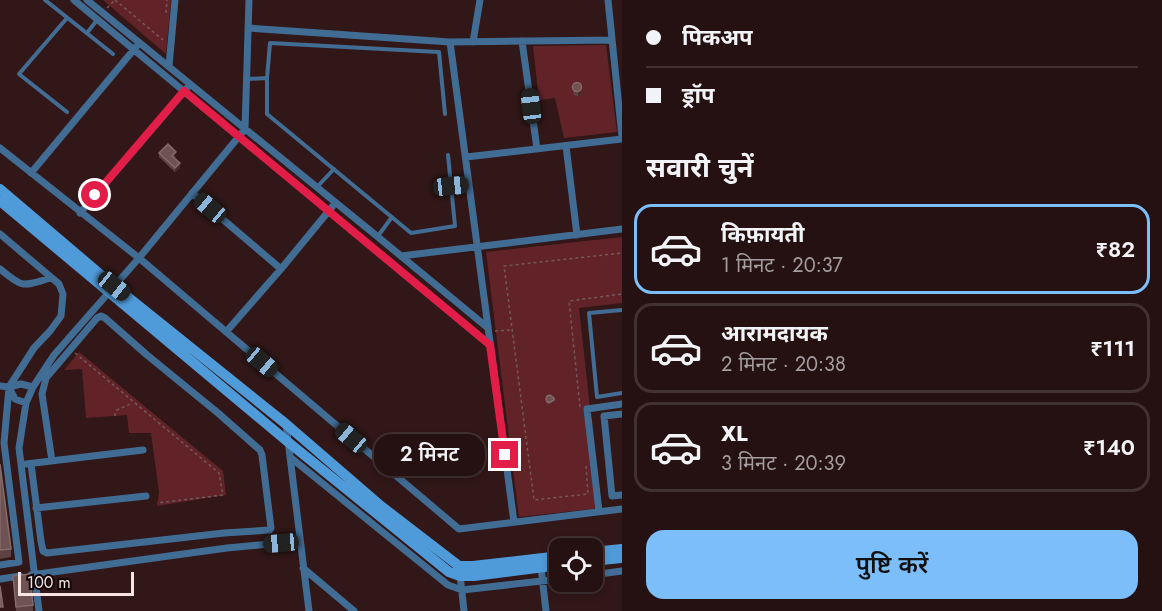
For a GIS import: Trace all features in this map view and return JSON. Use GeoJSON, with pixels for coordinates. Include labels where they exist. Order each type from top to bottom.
{"type":"FeatureCollection","features":[{"type":"Feature","properties":{"kind":"street"},"geometry":{"type":"LineString","coordinates":[[74,0],[140,43],[169,66],[488,330]]}},
{"type":"Feature","properties":{"kind":"street"},"geometry":{"type":"LineString","coordinates":[[87,0],[134,49],[490,345]]}},
{"type":"Feature","properties":{"kind":"street"},"geometry":{"type":"LineString","coordinates":[[169,66],[175,0]]}},
{"type":"Feature","properties":{"kind":"street"},"geometry":{"type":"LineString","coordinates":[[39,611],[19,448],[26,403],[33,387],[54,355],[139,258],[245,129],[249,0]]}},
{"type":"Feature","properties":{"kind":"street"},"geometry":{"type":"LineString","coordinates":[[473,42],[480,0]]}},
{"type":"Feature","properties":{"kind":"street"},"geometry":{"type":"LineString","coordinates":[[466,157],[622,138],[608,0]]}},
{"type":"Feature","properties":{"kind":"street"},"geometry":{"type":"LineString","coordinates":[[248,28],[450,42],[612,40]]}},
{"type":"Feature","properties":{"kind":"street"},"geometry":{"type":"LineString","coordinates":[[522,41],[537,149]]}},
{"type":"Feature","properties":{"kind":"street"},"geometry":{"type":"LineString","coordinates":[[450,42],[514,522]]}},
{"type":"Feature","properties":{"kind":"street"},"geometry":{"type":"LineString","coordinates":[[31,173],[140,43]]}},
{"type":"Feature","properties":{"kind":"street"},"geometry":{"type":"LineString","coordinates":[[80,213],[190,84]]}},
{"type":"Feature","properties":{"kind":"street"},"geometry":{"type":"LineString","coordinates":[[566,146],[577,235]]}},
{"type":"Feature","properties":{"kind":"street"},"geometry":{"type":"LineString","coordinates":[[0,148],[139,258],[459,529],[622,509]]}},
{"type":"Feature","properties":{"kind":"street"},"geometry":{"type":"LineString","coordinates":[[0,189],[288,442],[449,572],[473,566],[549,557]]}},
{"type":"Feature","properties":{"kind":"street"},"geometry":{"type":"LineString","coordinates":[[192,193],[280,269]]}},
{"type":"Feature","properties":{"kind":"street"},"geometry":{"type":"LineString","coordinates":[[0,201],[286,424],[460,571],[474,576],[549,566]]}},
{"type":"Feature","properties":{"kind":"street"},"geometry":{"type":"LineString","coordinates":[[226,332],[335,202]]}},
{"type":"Feature","properties":{"kind":"street"},"geometry":{"type":"LineString","coordinates":[[401,256],[622,229]]}},
{"type":"Feature","properties":{"kind":"street"},"geometry":{"type":"LineString","coordinates":[[0,234],[59,284],[63,294],[61,316],[34,348],[9,387],[2,440],[20,562],[0,565]]}},
{"type":"Feature","properties":{"kind":"street"},"geometry":{"type":"LineString","coordinates":[[0,269],[15,282],[23,285],[51,278]]}},
{"type":"Feature","properties":{"kind":"street"},"geometry":{"type":"LineString","coordinates":[[31,464],[41,542],[47,553],[270,530],[260,450],[101,316],[70,349],[46,378],[43,385],[42,394],[52,461]]}},
{"type":"Feature","properties":{"kind":"street"},"geometry":{"type":"LineString","coordinates":[[0,386],[9,387],[21,384],[33,387]]}},
{"type":"Feature","properties":{"kind":"street"},"geometry":{"type":"LineString","coordinates":[[9,387],[15,399],[26,403]]}},
{"type":"Feature","properties":{"kind":"street"},"geometry":{"type":"LineString","coordinates":[[599,512],[587,409],[622,404]]}},
{"type":"Feature","properties":{"kind":"street"},"geometry":{"type":"LineString","coordinates":[[588,419],[622,414]]}},
{"type":"Feature","properties":{"kind":"street"},"geometry":{"type":"LineString","coordinates":[[604,416],[612,496],[622,495]]}},
{"type":"Feature","properties":{"kind":"street"},"geometry":{"type":"LineString","coordinates":[[286,424],[309,611]]}},
{"type":"Feature","properties":{"kind":"street"},"geometry":{"type":"LineString","coordinates":[[21,465],[143,450]]}},
{"type":"Feature","properties":{"kind":"street"},"geometry":{"type":"LineString","coordinates":[[290,457],[448,585],[462,590],[549,580]]}},
{"type":"Feature","properties":{"kind":"street"},"geometry":{"type":"LineString","coordinates":[[36,508],[146,496]]}},
{"type":"Feature","properties":{"kind":"street"},"geometry":{"type":"LineString","coordinates":[[224,533],[227,548]]}},
{"type":"Feature","properties":{"kind":"street"},"geometry":{"type":"LineString","coordinates":[[0,579],[227,548],[300,542]]}},
{"type":"Feature","properties":{"kind":"street"},"geometry":{"type":"LineString","coordinates":[[603,551],[622,549]]}},
{"type":"Feature","properties":{"kind":"street"},"geometry":{"type":"LineString","coordinates":[[603,560],[622,558]]}},
{"type":"Feature","properties":{"kind":"street"},"geometry":{"type":"LineString","coordinates":[[541,567],[546,611]]}},
{"type":"Feature","properties":{"kind":"street"},"geometry":{"type":"LineString","coordinates":[[303,568],[354,611]]}},
{"type":"Feature","properties":{"kind":"street"},"geometry":{"type":"LineString","coordinates":[[460,571],[464,611]]}},
{"type":"Feature","properties":{"kind":"street"},"geometry":{"type":"LineString","coordinates":[[603,574],[622,572]]}},
{"type":"Feature","properties":{"kind":"lane"},"geometry":{"type":"LineString","coordinates":[[45,0],[113,54]]}},
{"type":"Feature","properties":{"kind":"lane"},"geometry":{"type":"LineString","coordinates":[[87,33],[100,16]]}},
{"type":"Feature","properties":{"kind":"lane"},"geometry":{"type":"LineString","coordinates":[[67,18],[19,74],[67,112]]}},
{"type":"Feature","properties":{"kind":"lane"},"geometry":{"type":"LineString","coordinates":[[446,114],[439,52],[270,43],[267,114],[411,233],[455,226],[448,155]]}},
{"type":"Feature","properties":{"kind":"lane"},"geometry":{"type":"LineString","coordinates":[[247,79],[267,78]]}},
{"type":"Feature","properties":{"kind":"lane"},"geometry":{"type":"LineString","coordinates":[[317,187],[334,169]]}},
{"type":"Feature","properties":{"kind":"lane"},"geometry":{"type":"LineString","coordinates":[[451,186],[470,184]]}},
{"type":"Feature","properties":{"kind":"lane"},"geometry":{"type":"LineString","coordinates":[[378,237],[392,217]]}},
{"type":"Feature","properties":{"kind":"lane"},"geometry":{"type":"LineString","coordinates":[[622,310],[589,313],[597,397],[622,393]]}},
{"type":"Feature","properties":{"kind":"path"},"geometry":{"type":"LineString","coordinates":[[100,16],[115,0],[164,40]]}},
{"type":"Feature","properties":{"kind":"path"},"geometry":{"type":"LineString","coordinates":[[585,460],[588,494],[534,500],[504,266],[622,253]]}},
{"type":"Feature","properties":{"kind":"path"},"geometry":{"type":"LineString","coordinates":[[581,414],[570,301],[622,294]]}},
{"type":"Feature","properties":{"kind":"path"},"geometry":{"type":"LineString","coordinates":[[488,330],[512,330]]}},
{"type":"Feature","properties":{"kind":"path"},"geometry":{"type":"LineString","coordinates":[[70,349],[219,473],[223,495],[157,503]]}},
{"type":"Feature","properties":{"kind":"path"},"geometry":{"type":"LineString","coordinates":[[115,416],[119,408],[128,406],[132,401]]}},
{"type":"Feature","properties":{"kind":"shaded area"},"geometry":{"type":"Polygon","coordinates":[[[103,0],[171,0],[166,54],[103,0]]]}},
{"type":"Feature","properties":{"kind":"shaded area"},"geometry":{"type":"Polygon","coordinates":[[[606,45],[617,132],[564,138],[555,98],[539,100],[533,46],[606,45]]]}},
{"type":"Feature","properties":{"kind":"shaded area"},"geometry":{"type":"Polygon","coordinates":[[[622,237],[622,303],[579,308],[601,508],[519,517],[486,252],[622,237]]]}},
{"type":"Feature","properties":{"kind":"shaded area"},"geometry":{"type":"Polygon","coordinates":[[[79,352],[223,471],[226,495],[157,506],[159,492],[151,433],[129,433],[127,415],[86,418],[82,369],[64,370],[79,352]]]}},
{"type":"Feature","properties":{"kind":"building"},"geometry":{"type":"Polygon","coordinates":[[[577,82],[582,87],[577,92],[572,87],[577,82]]]}},
{"type":"Feature","properties":{"kind":"building"},"geometry":{"type":"Polygon","coordinates":[[[168,144],[176,152],[172,156],[180,163],[175,168],[159,153],[168,144]]]}},
{"type":"Feature","properties":{"kind":"building"},"geometry":{"type":"Polygon","coordinates":[[[550,395],[554,400],[549,403],[546,399],[550,395]]]}},
{"type":"Feature","properties":{"kind":"building"},"geometry":{"type":"Polygon","coordinates":[[[0,464],[11,549],[0,550],[0,464]]]}},
{"type":"Feature","properties":{"kind":"building"},"geometry":{"type":"Polygon","coordinates":[[[30,574],[33,605],[16,607],[13,576],[30,574]]]}},
{"type":"Feature","properties":{"kind":"building"},"geometry":{"type":"Polygon","coordinates":[[[0,586],[3,607],[0,607],[0,586]]]}},
{"type":"Feature","properties":{"kind":"route"},"geometry":{"type":"LineString","coordinates":[[95,195],[184,91],[490,345],[505,455]]}}]}
